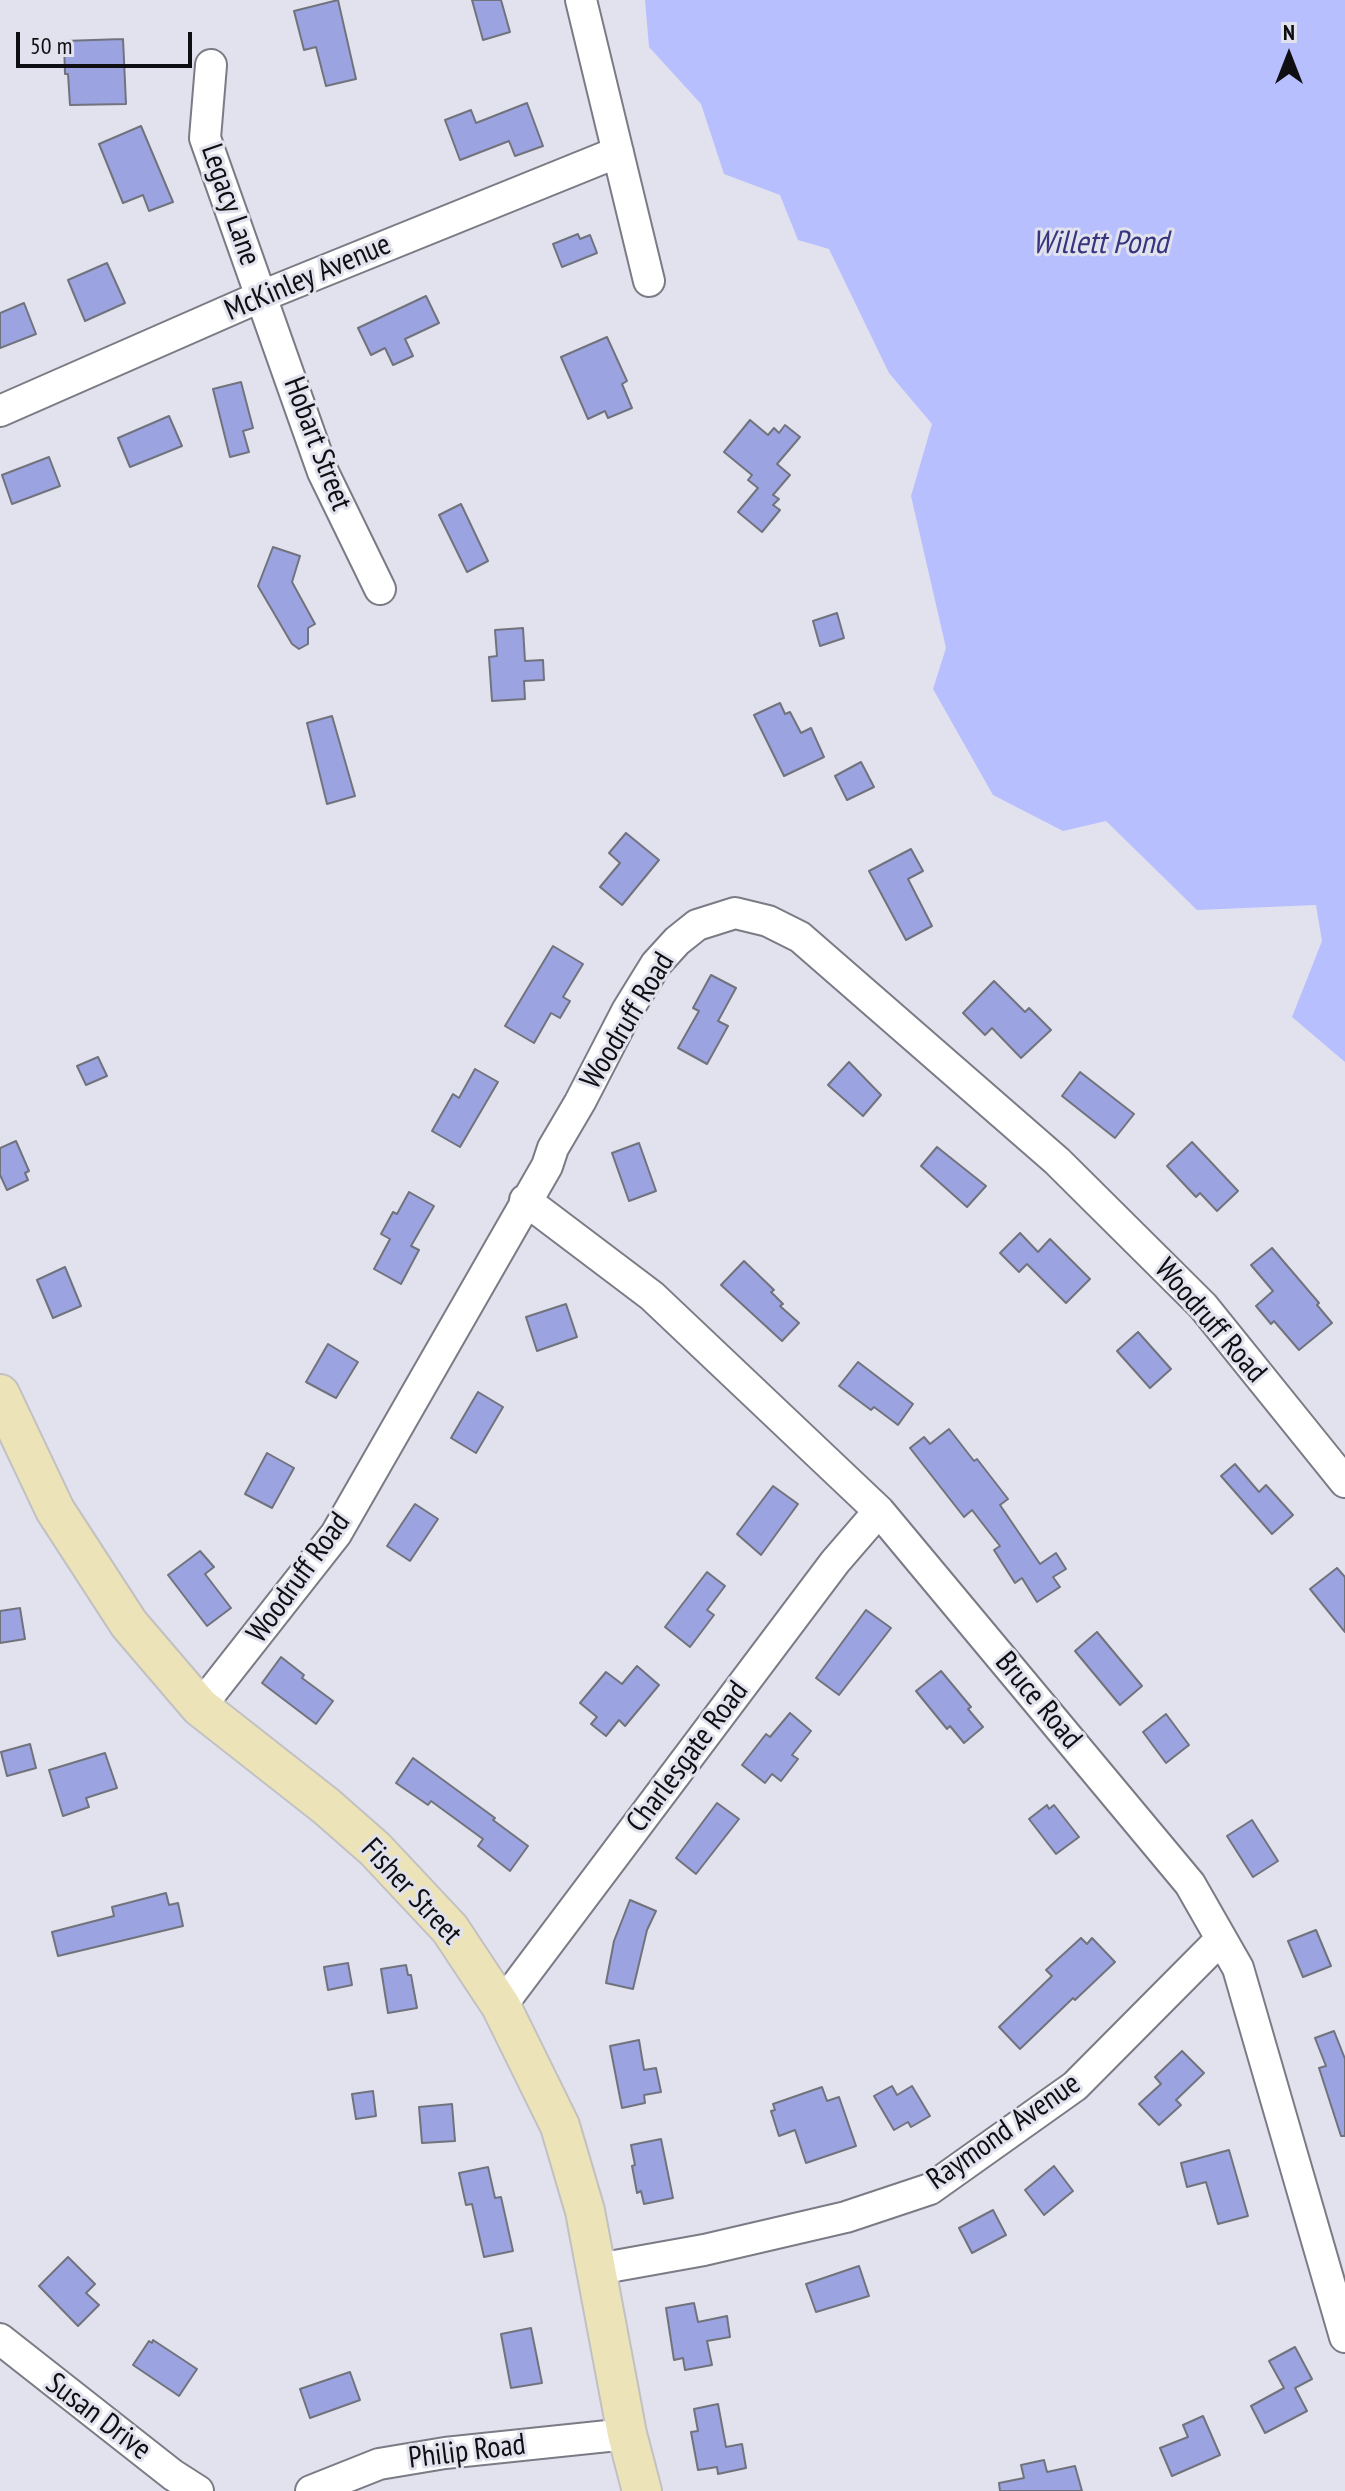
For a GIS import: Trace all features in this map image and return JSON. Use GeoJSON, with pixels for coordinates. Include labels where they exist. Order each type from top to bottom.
{"type":"FeatureCollection","features":[{"type":"Feature","properties":{"kind":"main road","name":"Fisher Street"},"geometry":{"type":"LineString","coordinates":[[0,1394],[63,1523],[129,1624],[200,1707],[326,1806],[375,1849],[450,1929],[501,2006],[560,2126],[585,2211],[627,2434],[642,2491]]}},
{"type":"Feature","properties":{"kind":"street"},"geometry":{"type":"LineString","coordinates":[[581,0],[649,281]]}},
{"type":"Feature","properties":{"kind":"street","name":"Legacy Lane"},"geometry":{"type":"LineString","coordinates":[[211,65],[205,138],[262,296]]}},
{"type":"Feature","properties":{"kind":"street","name":"McKinley Avenue"},"geometry":{"type":"LineString","coordinates":[[0,411],[262,296],[618,152]]}},
{"type":"Feature","properties":{"kind":"street","name":"Hobart Street"},"geometry":{"type":"LineString","coordinates":[[262,296],[323,472],[380,589]]}},
{"type":"Feature","properties":{"kind":"street","name":"Woodruff Road"},"geometry":{"type":"LineString","coordinates":[[200,1707],[336,1534],[547,1166],[553,1148],[627,1011],[667,953],[697,925],[735,913],[768,921],[800,937],[1057,1161],[1203,1306],[1345,1482]]}},
{"type":"Feature","properties":{"kind":"street","name":"Bruce Road"},"geometry":{"type":"LineString","coordinates":[[525,1200],[652,1296],[879,1511],[1190,1884],[1238,1968],[1345,2337]]}},
{"type":"Feature","properties":{"kind":"street","name":"Charlesgate Road"},"geometry":{"type":"LineString","coordinates":[[501,2006],[835,1562],[879,1511]]}},
{"type":"Feature","properties":{"kind":"street","name":"Raymond Avenue"},"geometry":{"type":"LineString","coordinates":[[598,2269],[704,2250],[846,2217],[930,2189],[1075,2086],[1221,1939]]}},
{"type":"Feature","properties":{"kind":"street","name":"Susan Drive"},"geometry":{"type":"LineString","coordinates":[[0,2339],[173,2475],[198,2491]]}},
{"type":"Feature","properties":{"kind":"street","name":"Philip Road"},"geometry":{"type":"LineString","coordinates":[[311,2491],[379,2464],[445,2453],[627,2434]]}},
{"type":"Feature","properties":{"kind":"water","name":"Willett Pond"},"geometry":{"type":"Polygon","coordinates":[[[645,0],[1345,0],[1345,1062],[1292,1017],[1322,941],[1316,905],[1197,910],[1106,821],[1063,831],[993,795],[933,689],[946,648],[911,496],[932,424],[889,373],[829,249],[798,240],[780,195],[724,174],[701,104],[649,47],[645,0]]]}},
{"type":"Feature","properties":{"kind":"building"},"geometry":{"type":"Polygon","coordinates":[[[338,0],[356,79],[326,86],[316,47],[304,50],[294,11],[338,0]]]}},
{"type":"Feature","properties":{"kind":"building"},"geometry":{"type":"Polygon","coordinates":[[[472,0],[501,0],[510,32],[483,40],[472,0]]]}},
{"type":"Feature","properties":{"kind":"building"},"geometry":{"type":"Polygon","coordinates":[[[123,39],[126,104],[70,105],[64,41],[123,39]]]}},
{"type":"Feature","properties":{"kind":"building"},"geometry":{"type":"Polygon","coordinates":[[[527,103],[543,146],[515,156],[509,141],[460,160],[445,120],[471,110],[476,123],[527,103]]]}},
{"type":"Feature","properties":{"kind":"building"},"geometry":{"type":"Polygon","coordinates":[[[141,126],[173,202],[149,211],[143,195],[123,203],[99,144],[141,126]]]}},
{"type":"Feature","properties":{"kind":"building"},"geometry":{"type":"Polygon","coordinates":[[[578,234],[580,239],[590,235],[597,253],[562,267],[553,244],[578,234]]]}},
{"type":"Feature","properties":{"kind":"building"},"geometry":{"type":"Polygon","coordinates":[[[107,263],[125,303],[85,321],[68,280],[107,263]]]}},
{"type":"Feature","properties":{"kind":"building"},"geometry":{"type":"Polygon","coordinates":[[[426,296],[439,323],[405,339],[413,356],[393,365],[385,348],[371,355],[358,328],[426,296]]]}},
{"type":"Feature","properties":{"kind":"building"},"geometry":{"type":"Polygon","coordinates":[[[24,303],[36,334],[0,348],[0,313],[24,303]]]}},
{"type":"Feature","properties":{"kind":"building"},"geometry":{"type":"Polygon","coordinates":[[[607,337],[627,381],[622,384],[632,408],[608,418],[605,411],[588,419],[561,357],[607,337]]]}},
{"type":"Feature","properties":{"kind":"building"},"geometry":{"type":"Polygon","coordinates":[[[241,382],[253,428],[243,431],[249,452],[230,457],[213,389],[241,382]]]}},
{"type":"Feature","properties":{"kind":"building"},"geometry":{"type":"Polygon","coordinates":[[[169,416],[182,446],[130,467],[118,438],[169,416]]]}},
{"type":"Feature","properties":{"kind":"building"},"geometry":{"type":"Polygon","coordinates":[[[750,420],[768,435],[774,428],[779,433],[785,425],[800,437],[777,464],[790,475],[773,495],[779,499],[773,505],[780,510],[762,532],[738,512],[758,488],[748,480],[752,475],[724,452],[750,420]]]}},
{"type":"Feature","properties":{"kind":"building"},"geometry":{"type":"Polygon","coordinates":[[[49,457],[60,486],[12,504],[2,475],[49,457]]]}},
{"type":"Feature","properties":{"kind":"building"},"geometry":{"type":"Polygon","coordinates":[[[461,504],[488,561],[467,572],[439,515],[461,504]]]}},
{"type":"Feature","properties":{"kind":"building"},"geometry":{"type":"Polygon","coordinates":[[[273,547],[300,556],[292,582],[315,624],[308,628],[308,644],[299,649],[292,644],[258,586],[273,547]]]}},
{"type":"Feature","properties":{"kind":"building"},"geometry":{"type":"Polygon","coordinates":[[[837,613],[844,638],[820,646],[813,621],[837,613]]]}},
{"type":"Feature","properties":{"kind":"building"},"geometry":{"type":"Polygon","coordinates":[[[523,628],[525,661],[543,660],[544,680],[524,681],[525,699],[492,701],[489,657],[497,656],[495,630],[523,628]]]}},
{"type":"Feature","properties":{"kind":"building"},"geometry":{"type":"Polygon","coordinates":[[[780,703],[785,714],[790,712],[801,733],[811,728],[824,757],[784,776],[754,715],[780,703]]]}},
{"type":"Feature","properties":{"kind":"building"},"geometry":{"type":"Polygon","coordinates":[[[332,716],[355,796],[327,804],[307,723],[332,716]]]}},
{"type":"Feature","properties":{"kind":"building"},"geometry":{"type":"Polygon","coordinates":[[[861,762],[874,787],[847,800],[835,776],[861,762]]]}},
{"type":"Feature","properties":{"kind":"building"},"geometry":{"type":"Polygon","coordinates":[[[626,833],[659,860],[622,905],[600,887],[620,863],[609,853],[626,833]]]}},
{"type":"Feature","properties":{"kind":"building"},"geometry":{"type":"Polygon","coordinates":[[[911,849],[923,871],[908,879],[932,926],[906,940],[869,871],[911,849]]]}},
{"type":"Feature","properties":{"kind":"building"},"geometry":{"type":"Polygon","coordinates":[[[553,946],[583,964],[563,997],[570,1001],[560,1018],[551,1013],[534,1043],[505,1026],[553,946]]]}},
{"type":"Feature","properties":{"kind":"building"},"geometry":{"type":"Polygon","coordinates":[[[711,975],[736,988],[718,1021],[728,1026],[707,1064],[678,1048],[699,1011],[693,1008],[711,975]]]}},
{"type":"Feature","properties":{"kind":"building"},"geometry":{"type":"Polygon","coordinates":[[[994,981],[1025,1012],[1029,1008],[1051,1030],[1021,1058],[992,1028],[985,1035],[963,1013],[994,981]]]}},
{"type":"Feature","properties":{"kind":"building"},"geometry":{"type":"Polygon","coordinates":[[[98,1057],[107,1076],[86,1085],[77,1066],[98,1057]]]}},
{"type":"Feature","properties":{"kind":"building"},"geometry":{"type":"Polygon","coordinates":[[[849,1062],[881,1095],[863,1116],[828,1085],[849,1062]]]}},
{"type":"Feature","properties":{"kind":"building"},"geometry":{"type":"Polygon","coordinates":[[[475,1069],[498,1082],[460,1147],[432,1131],[453,1094],[459,1098],[475,1069]]]}},
{"type":"Feature","properties":{"kind":"building"},"geometry":{"type":"Polygon","coordinates":[[[1080,1072],[1134,1114],[1115,1138],[1062,1096],[1080,1072]]]}},
{"type":"Feature","properties":{"kind":"building"},"geometry":{"type":"Polygon","coordinates":[[[16,1141],[29,1171],[25,1173],[28,1180],[7,1190],[0,1175],[0,1148],[16,1141]]]}},
{"type":"Feature","properties":{"kind":"building"},"geometry":{"type":"Polygon","coordinates":[[[1192,1142],[1238,1191],[1217,1211],[1200,1193],[1196,1197],[1167,1166],[1192,1142]]]}},
{"type":"Feature","properties":{"kind":"building"},"geometry":{"type":"Polygon","coordinates":[[[639,1143],[656,1191],[629,1201],[612,1153],[639,1143]]]}},
{"type":"Feature","properties":{"kind":"building"},"geometry":{"type":"Polygon","coordinates":[[[937,1147],[986,1186],[967,1207],[921,1166],[937,1147]]]}},
{"type":"Feature","properties":{"kind":"building"},"geometry":{"type":"Polygon","coordinates":[[[409,1192],[434,1206],[411,1246],[419,1250],[401,1284],[374,1269],[390,1239],[381,1234],[409,1192]]]}},
{"type":"Feature","properties":{"kind":"building"},"geometry":{"type":"Polygon","coordinates":[[[1020,1233],[1038,1252],[1050,1239],[1090,1279],[1066,1303],[1027,1264],[1019,1272],[1000,1253],[1020,1233]]]}},
{"type":"Feature","properties":{"kind":"building"},"geometry":{"type":"Polygon","coordinates":[[[1272,1248],[1332,1323],[1299,1350],[1256,1306],[1273,1291],[1251,1265],[1272,1248]]]}},
{"type":"Feature","properties":{"kind":"building"},"geometry":{"type":"Polygon","coordinates":[[[744,1261],[774,1290],[771,1292],[783,1304],[780,1306],[799,1323],[782,1341],[721,1285],[744,1261]]]}},
{"type":"Feature","properties":{"kind":"building"},"geometry":{"type":"Polygon","coordinates":[[[65,1267],[81,1306],[53,1318],[37,1280],[65,1267]]]}},
{"type":"Feature","properties":{"kind":"building"},"geometry":{"type":"Polygon","coordinates":[[[566,1304],[577,1337],[537,1351],[526,1317],[566,1304]]]}},
{"type":"Feature","properties":{"kind":"building"},"geometry":{"type":"Polygon","coordinates":[[[1138,1332],[1171,1369],[1150,1388],[1117,1351],[1138,1332]]]}},
{"type":"Feature","properties":{"kind":"building"},"geometry":{"type":"Polygon","coordinates":[[[328,1344],[358,1362],[336,1398],[306,1382],[328,1344]]]}},
{"type":"Feature","properties":{"kind":"building"},"geometry":{"type":"Polygon","coordinates":[[[858,1362],[913,1404],[898,1425],[839,1386],[858,1362]]]}},
{"type":"Feature","properties":{"kind":"building"},"geometry":{"type":"Polygon","coordinates":[[[478,1392],[503,1407],[476,1453],[451,1438],[478,1392]]]}},
{"type":"Feature","properties":{"kind":"building"},"geometry":{"type":"Polygon","coordinates":[[[949,1429],[1008,1499],[1000,1505],[1040,1564],[1056,1553],[1066,1569],[1053,1577],[1060,1587],[1037,1602],[1022,1578],[1015,1583],[994,1550],[1000,1546],[972,1510],[964,1517],[910,1448],[924,1437],[930,1444],[949,1429]]]}},
{"type":"Feature","properties":{"kind":"building"},"geometry":{"type":"Polygon","coordinates":[[[267,1453],[294,1468],[272,1508],[245,1494],[267,1453]]]}},
{"type":"Feature","properties":{"kind":"building"},"geometry":{"type":"Polygon","coordinates":[[[1235,1464],[1259,1492],[1266,1485],[1293,1515],[1272,1534],[1221,1476],[1235,1464]]]}},
{"type":"Feature","properties":{"kind":"building"},"geometry":{"type":"Polygon","coordinates":[[[773,1486],[798,1504],[761,1555],[737,1534],[773,1486]]]}},
{"type":"Feature","properties":{"kind":"building"},"geometry":{"type":"Polygon","coordinates":[[[415,1504],[438,1519],[410,1561],[387,1546],[415,1504]]]}},
{"type":"Feature","properties":{"kind":"building"},"geometry":{"type":"Polygon","coordinates":[[[200,1551],[214,1567],[205,1574],[231,1608],[207,1626],[168,1575],[200,1551]]]}},
{"type":"Feature","properties":{"kind":"building"},"geometry":{"type":"Polygon","coordinates":[[[1337,1568],[1345,1577],[1345,1632],[1310,1589],[1337,1568]]]}},
{"type":"Feature","properties":{"kind":"building"},"geometry":{"type":"Polygon","coordinates":[[[707,1572],[725,1586],[707,1610],[714,1615],[690,1647],[665,1627],[707,1572]]]}},
{"type":"Feature","properties":{"kind":"building"},"geometry":{"type":"Polygon","coordinates":[[[20,1608],[25,1639],[0,1643],[0,1611],[20,1608]]]}},
{"type":"Feature","properties":{"kind":"building"},"geometry":{"type":"Polygon","coordinates":[[[866,1610],[891,1628],[839,1695],[816,1678],[866,1610]]]}},
{"type":"Feature","properties":{"kind":"building"},"geometry":{"type":"Polygon","coordinates":[[[1097,1632],[1142,1686],[1120,1705],[1075,1651],[1097,1632]]]}},
{"type":"Feature","properties":{"kind":"building"},"geometry":{"type":"Polygon","coordinates":[[[281,1657],[304,1675],[302,1678],[333,1701],[316,1724],[262,1683],[281,1657]]]}},
{"type":"Feature","properties":{"kind":"building"},"geometry":{"type":"Polygon","coordinates":[[[637,1666],[659,1685],[625,1726],[619,1720],[606,1736],[591,1724],[597,1717],[580,1703],[606,1672],[622,1684],[637,1666]]]}},
{"type":"Feature","properties":{"kind":"building"},"geometry":{"type":"Polygon","coordinates":[[[941,1671],[983,1727],[964,1743],[950,1726],[947,1729],[916,1691],[941,1671]]]}},
{"type":"Feature","properties":{"kind":"building"},"geometry":{"type":"Polygon","coordinates":[[[790,1713],[811,1731],[792,1755],[798,1759],[781,1781],[772,1774],[765,1783],[742,1765],[766,1734],[770,1737],[790,1713]]]}},
{"type":"Feature","properties":{"kind":"building"},"geometry":{"type":"Polygon","coordinates":[[[1166,1714],[1189,1745],[1166,1763],[1143,1732],[1166,1714]]]}},
{"type":"Feature","properties":{"kind":"building"},"geometry":{"type":"Polygon","coordinates":[[[30,1744],[36,1768],[7,1776],[1,1752],[30,1744]]]}},
{"type":"Feature","properties":{"kind":"building"},"geometry":{"type":"Polygon","coordinates":[[[105,1753],[117,1788],[86,1798],[89,1807],[63,1816],[49,1770],[105,1753]]]}},
{"type":"Feature","properties":{"kind":"building"},"geometry":{"type":"Polygon","coordinates":[[[413,1758],[528,1846],[510,1871],[478,1846],[483,1839],[431,1801],[428,1805],[396,1783],[413,1758]]]}},
{"type":"Feature","properties":{"kind":"building"},"geometry":{"type":"Polygon","coordinates":[[[717,1803],[739,1819],[696,1874],[676,1858],[717,1803]]]}},
{"type":"Feature","properties":{"kind":"building"},"geometry":{"type":"Polygon","coordinates":[[[1047,1805],[1049,1809],[1054,1805],[1079,1837],[1056,1854],[1029,1819],[1047,1805]]]}},
{"type":"Feature","properties":{"kind":"building"},"geometry":{"type":"Polygon","coordinates":[[[1252,1820],[1278,1861],[1253,1877],[1227,1836],[1252,1820]]]}},
{"type":"Feature","properties":{"kind":"building"},"geometry":{"type":"Polygon","coordinates":[[[166,1893],[169,1905],[178,1903],[183,1926],[58,1956],[52,1932],[114,1916],[112,1907],[166,1893]]]}},
{"type":"Feature","properties":{"kind":"building"},"geometry":{"type":"Polygon","coordinates":[[[630,1900],[656,1911],[647,1930],[633,1989],[606,1983],[614,1941],[630,1900]]]}},
{"type":"Feature","properties":{"kind":"building"},"geometry":{"type":"Polygon","coordinates":[[[1316,1930],[1331,1966],[1303,1977],[1288,1941],[1316,1930]]]}},
{"type":"Feature","properties":{"kind":"building"},"geometry":{"type":"Polygon","coordinates":[[[1081,1938],[1087,1944],[1092,1938],[1115,1962],[1020,2049],[999,2027],[1052,1976],[1046,1970],[1081,1938]]]}},
{"type":"Feature","properties":{"kind":"building"},"geometry":{"type":"Polygon","coordinates":[[[348,1963],[352,1985],[328,1990],[324,1967],[348,1963]]]}},
{"type":"Feature","properties":{"kind":"building"},"geometry":{"type":"Polygon","coordinates":[[[406,1965],[417,2008],[388,2013],[381,1969],[406,1965]]]}},
{"type":"Feature","properties":{"kind":"building"},"geometry":{"type":"Polygon","coordinates":[[[1334,2031],[1345,2059],[1345,2136],[1341,2136],[1319,2068],[1326,2066],[1315,2038],[1334,2031]]]}},
{"type":"Feature","properties":{"kind":"building"},"geometry":{"type":"Polygon","coordinates":[[[639,2040],[644,2070],[656,2068],[661,2092],[644,2095],[645,2103],[622,2108],[610,2046],[639,2040]]]}},
{"type":"Feature","properties":{"kind":"building"},"geometry":{"type":"Polygon","coordinates":[[[1182,2051],[1204,2073],[1176,2100],[1181,2105],[1159,2125],[1139,2104],[1161,2084],[1155,2077],[1182,2051]]]}},
{"type":"Feature","properties":{"kind":"building"},"geometry":{"type":"Polygon","coordinates":[[[892,2086],[897,2095],[912,2086],[930,2116],[911,2127],[908,2122],[894,2130],[874,2096],[892,2086]]]}},
{"type":"Feature","properties":{"kind":"building"},"geometry":{"type":"Polygon","coordinates":[[[822,2087],[827,2101],[839,2097],[856,2146],[806,2163],[795,2130],[779,2136],[771,2111],[775,2110],[773,2104],[822,2087]]]}},
{"type":"Feature","properties":{"kind":"building"},"geometry":{"type":"Polygon","coordinates":[[[373,2091],[376,2116],[356,2119],[352,2094],[373,2091]]]}},
{"type":"Feature","properties":{"kind":"building"},"geometry":{"type":"Polygon","coordinates":[[[452,2104],[455,2141],[422,2143],[419,2107],[452,2104]]]}},
{"type":"Feature","properties":{"kind":"building"},"geometry":{"type":"Polygon","coordinates":[[[661,2139],[673,2198],[644,2204],[641,2191],[637,2193],[631,2145],[661,2139]]]}},
{"type":"Feature","properties":{"kind":"building"},"geometry":{"type":"Polygon","coordinates":[[[1229,2150],[1248,2216],[1218,2224],[1206,2182],[1187,2187],[1181,2163],[1229,2150]]]}},
{"type":"Feature","properties":{"kind":"building"},"geometry":{"type":"Polygon","coordinates":[[[1054,2166],[1073,2191],[1044,2215],[1025,2190],[1054,2166]]]}},
{"type":"Feature","properties":{"kind":"building"},"geometry":{"type":"Polygon","coordinates":[[[488,2167],[495,2198],[501,2197],[513,2251],[484,2257],[472,2204],[466,2205],[459,2173],[488,2167]]]}},
{"type":"Feature","properties":{"kind":"building"},"geometry":{"type":"Polygon","coordinates":[[[993,2210],[1006,2235],[972,2253],[959,2228],[993,2210]]]}},
{"type":"Feature","properties":{"kind":"building"},"geometry":{"type":"Polygon","coordinates":[[[68,2257],[95,2284],[86,2293],[99,2305],[78,2326],[39,2286],[68,2257]]]}},
{"type":"Feature","properties":{"kind":"building"},"geometry":{"type":"Polygon","coordinates":[[[859,2266],[869,2296],[816,2312],[806,2284],[859,2266]]]}},
{"type":"Feature","properties":{"kind":"building"},"geometry":{"type":"Polygon","coordinates":[[[694,2303],[698,2322],[727,2316],[730,2337],[707,2341],[712,2365],[685,2370],[683,2358],[674,2360],[666,2308],[694,2303]]]}},
{"type":"Feature","properties":{"kind":"building"},"geometry":{"type":"Polygon","coordinates":[[[531,2328],[542,2383],[511,2388],[501,2334],[531,2328]]]}},
{"type":"Feature","properties":{"kind":"building"},"geometry":{"type":"Polygon","coordinates":[[[153,2340],[197,2369],[179,2396],[133,2365],[149,2341],[152,2343],[153,2340]]]}},
{"type":"Feature","properties":{"kind":"building"},"geometry":{"type":"Polygon","coordinates":[[[1295,2347],[1312,2379],[1295,2388],[1307,2411],[1265,2433],[1251,2406],[1284,2388],[1269,2361],[1295,2347]]]}},
{"type":"Feature","properties":{"kind":"building"},"geometry":{"type":"Polygon","coordinates":[[[350,2372],[360,2400],[310,2418],[300,2389],[350,2372]]]}},
{"type":"Feature","properties":{"kind":"building"},"geometry":{"type":"Polygon","coordinates":[[[718,2404],[726,2447],[742,2444],[746,2468],[718,2474],[717,2467],[698,2470],[691,2432],[698,2431],[694,2409],[718,2404]]]}},
{"type":"Feature","properties":{"kind":"building"},"geometry":{"type":"Polygon","coordinates":[[[1203,2416],[1220,2455],[1172,2476],[1160,2448],[1188,2437],[1183,2425],[1203,2416]]]}},
{"type":"Feature","properties":{"kind":"building"},"geometry":{"type":"Polygon","coordinates":[[[1044,2460],[1047,2472],[1075,2466],[1082,2491],[1000,2491],[999,2483],[1024,2478],[1021,2465],[1044,2460]]]}}]}
